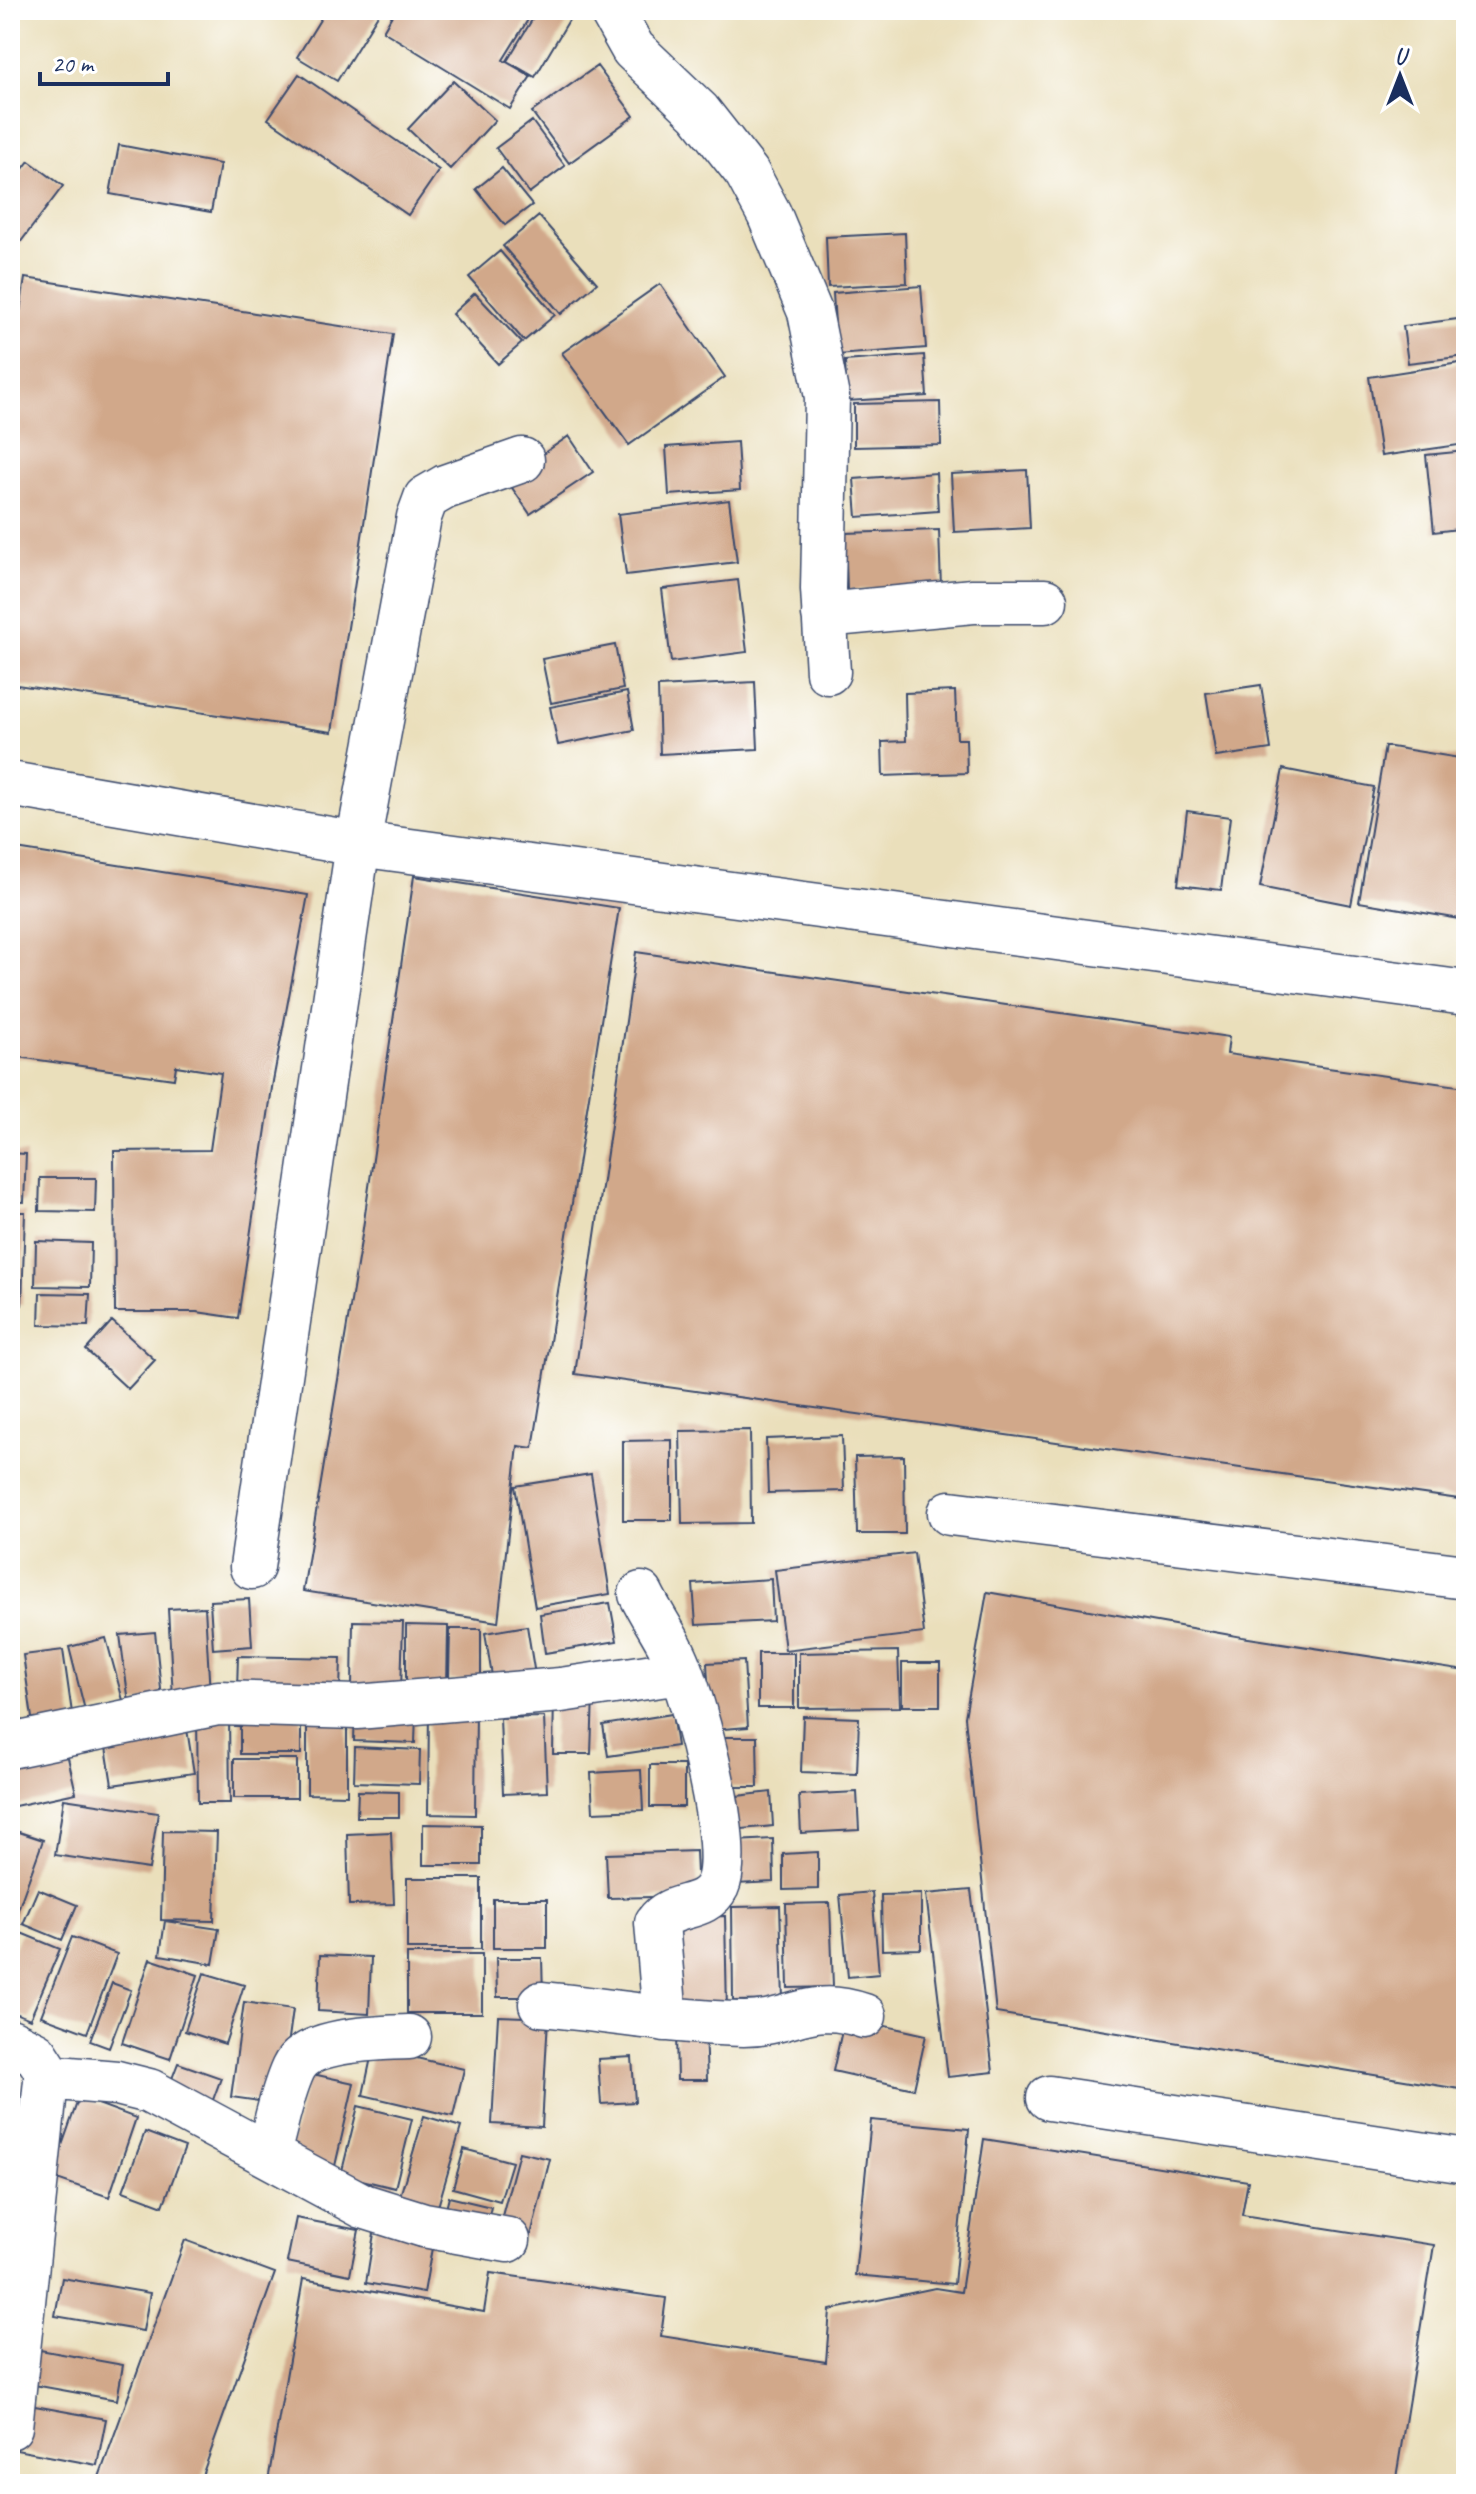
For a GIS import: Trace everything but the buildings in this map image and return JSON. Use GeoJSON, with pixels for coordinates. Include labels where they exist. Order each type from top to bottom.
{"type":"FeatureCollection","features":[{"type":"Feature","properties":{"kind":"street"},"geometry":{"type":"LineString","coordinates":[[611,10],[633,49],[699,112],[747,173],[769,214],[810,312],[827,397],[824,615],[828,672]]}},
{"type":"Feature","properties":{"kind":"street"},"geometry":{"type":"LineString","coordinates":[[252,1567],[358,844],[419,517],[426,498],[445,487],[522,460]]}},
{"type":"Feature","properties":{"kind":"street"},"geometry":{"type":"LineString","coordinates":[[824,615],[973,601],[1045,601]]}},
{"type":"Feature","properties":{"kind":"street"},"geometry":{"type":"LineString","coordinates":[[10,784],[358,844],[1466,993]]}},
{"type":"Feature","properties":{"kind":"street"},"geometry":{"type":"LineString","coordinates":[[950,1513],[1466,1577]]}},
{"type":"Feature","properties":{"kind":"street"},"geometry":{"type":"LineString","coordinates":[[641,1594],[680,1672],[712,1787],[722,1873],[715,1889],[697,1906],[682,1907],[662,1916],[657,1923],[665,2019]]}},
{"type":"Feature","properties":{"kind":"street"},"geometry":{"type":"LineString","coordinates":[[10,1746],[218,1703],[357,1707],[561,1690],[680,1672]]}},
{"type":"Feature","properties":{"kind":"street"},"geometry":{"type":"LineString","coordinates":[[541,2004],[665,2019],[749,2024],[822,2007],[840,2007],[864,2016]]}},
{"type":"Feature","properties":{"kind":"street"},"geometry":{"type":"LineString","coordinates":[[268,2153],[293,2068],[303,2056],[340,2042],[409,2037]]}},
{"type":"Feature","properties":{"kind":"street"},"geometry":{"type":"LineString","coordinates":[[10,2041],[44,2061],[46,2077],[10,2427]]}},
{"type":"Feature","properties":{"kind":"street"},"geometry":{"type":"LineString","coordinates":[[46,2077],[101,2080],[149,2091],[363,2206],[424,2225],[508,2240]]}},
{"type":"Feature","properties":{"kind":"street"},"geometry":{"type":"LineString","coordinates":[[1049,2098],[1466,2161]]}}]}
